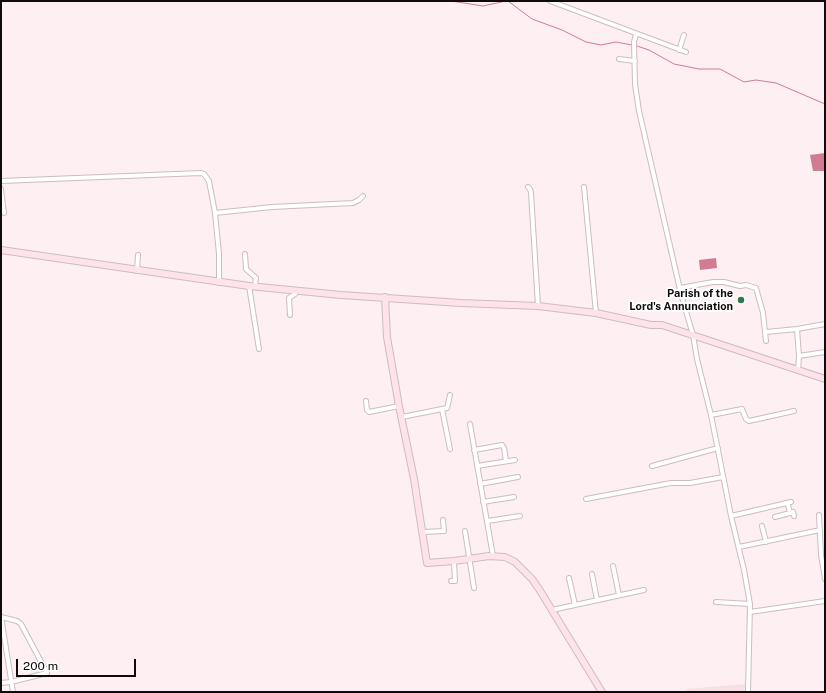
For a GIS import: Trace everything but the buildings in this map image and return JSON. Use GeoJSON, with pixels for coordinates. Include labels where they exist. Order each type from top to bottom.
{"type":"FeatureCollection","features":[{"type":"Feature","properties":{"kind":"main road"},"geometry":{"type":"LineString","coordinates":[[1,250],[219,283],[461,303],[538,306],[596,313],[651,325],[662,325],[825,379]]}},
{"type":"Feature","properties":{"kind":"main road"},"geometry":{"type":"LineString","coordinates":[[385,297],[387,338],[414,479],[427,562],[454,561],[493,556],[505,557],[515,562],[532,579],[602,692]]}},
{"type":"Feature","properties":{"kind":"street"},"geometry":{"type":"LineString","coordinates":[[550,1],[686,52]]}},
{"type":"Feature","properties":{"kind":"street"},"geometry":{"type":"LineString","coordinates":[[636,34],[634,42],[635,84],[639,110],[711,415],[750,604],[748,692]]}},
{"type":"Feature","properties":{"kind":"street"},"geometry":{"type":"LineString","coordinates":[[679,50],[684,35]]}},
{"type":"Feature","properties":{"kind":"street"},"geometry":{"type":"LineString","coordinates":[[619,59],[635,61]]}},
{"type":"Feature","properties":{"kind":"street"},"geometry":{"type":"LineString","coordinates":[[1,181],[201,173],[207,177],[209,181],[215,213],[219,254],[219,283]]}},
{"type":"Feature","properties":{"kind":"street"},"geometry":{"type":"LineString","coordinates":[[584,186],[596,313]]}},
{"type":"Feature","properties":{"kind":"street"},"geometry":{"type":"LineString","coordinates":[[528,187],[531,190],[538,306]]}},
{"type":"Feature","properties":{"kind":"street"},"geometry":{"type":"LineString","coordinates":[[1,189],[4,213]]}},
{"type":"Feature","properties":{"kind":"street"},"geometry":{"type":"LineString","coordinates":[[215,213],[272,207],[353,203],[363,196]]}},
{"type":"Feature","properties":{"kind":"street"},"geometry":{"type":"LineString","coordinates":[[245,254],[246,269],[256,278],[252,286],[259,350]]}},
{"type":"Feature","properties":{"kind":"street"},"geometry":{"type":"LineString","coordinates":[[136,271],[138,255]]}},
{"type":"Feature","properties":{"kind":"street"},"geometry":{"type":"LineString","coordinates":[[680,288],[713,282],[724,282],[740,286],[746,285],[756,288],[764,313],[766,341]]}},
{"type":"Feature","properties":{"kind":"street"},"geometry":{"type":"LineString","coordinates":[[290,315],[290,298],[297,290]]}},
{"type":"Feature","properties":{"kind":"street"},"geometry":{"type":"LineString","coordinates":[[766,332],[825,324]]}},
{"type":"Feature","properties":{"kind":"street"},"geometry":{"type":"LineString","coordinates":[[797,329],[799,356],[798,371]]}},
{"type":"Feature","properties":{"kind":"street"},"geometry":{"type":"LineString","coordinates":[[799,356],[825,352]]}},
{"type":"Feature","properties":{"kind":"street"},"geometry":{"type":"LineString","coordinates":[[402,417],[448,407],[450,395]]}},
{"type":"Feature","properties":{"kind":"street"},"geometry":{"type":"LineString","coordinates":[[366,401],[367,410],[369,412],[399,406]]}},
{"type":"Feature","properties":{"kind":"street"},"geometry":{"type":"LineString","coordinates":[[442,409],[450,449]]}},
{"type":"Feature","properties":{"kind":"street"},"geometry":{"type":"LineString","coordinates":[[711,415],[741,409],[746,419],[749,421],[794,411]]}},
{"type":"Feature","properties":{"kind":"street"},"geometry":{"type":"LineString","coordinates":[[470,424],[476,466],[493,556]]}},
{"type":"Feature","properties":{"kind":"street"},"geometry":{"type":"LineString","coordinates":[[474,450],[502,445],[504,448],[506,461]]}},
{"type":"Feature","properties":{"kind":"street"},"geometry":{"type":"LineString","coordinates":[[652,466],[718,448]]}},
{"type":"Feature","properties":{"kind":"street"},"geometry":{"type":"LineString","coordinates":[[476,466],[515,460]]}},
{"type":"Feature","properties":{"kind":"street"},"geometry":{"type":"LineString","coordinates":[[480,484],[518,477]]}},
{"type":"Feature","properties":{"kind":"street"},"geometry":{"type":"LineString","coordinates":[[586,499],[671,483],[690,483],[723,477]]}},
{"type":"Feature","properties":{"kind":"street"},"geometry":{"type":"LineString","coordinates":[[483,502],[514,497]]}},
{"type":"Feature","properties":{"kind":"street"},"geometry":{"type":"LineString","coordinates":[[731,516],[789,502],[788,505],[792,515],[776,517]]}},
{"type":"Feature","properties":{"kind":"street"},"geometry":{"type":"LineString","coordinates":[[819,515],[821,555],[825,579]]}},
{"type":"Feature","properties":{"kind":"street"},"geometry":{"type":"LineString","coordinates":[[487,521],[520,516]]}},
{"type":"Feature","properties":{"kind":"street"},"geometry":{"type":"LineString","coordinates":[[423,532],[444,530],[443,520]]}},
{"type":"Feature","properties":{"kind":"street"},"geometry":{"type":"LineString","coordinates":[[762,526],[766,542]]}},
{"type":"Feature","properties":{"kind":"street"},"geometry":{"type":"LineString","coordinates":[[739,547],[820,530]]}},
{"type":"Feature","properties":{"kind":"street"},"geometry":{"type":"LineString","coordinates":[[465,531],[474,588]]}},
{"type":"Feature","properties":{"kind":"street"},"geometry":{"type":"LineString","coordinates":[[451,581],[455,581],[454,561]]}},
{"type":"Feature","properties":{"kind":"street"},"geometry":{"type":"LineString","coordinates":[[613,566],[619,596]]}},
{"type":"Feature","properties":{"kind":"street"},"geometry":{"type":"LineString","coordinates":[[592,574],[597,600]]}},
{"type":"Feature","properties":{"kind":"street"},"geometry":{"type":"LineString","coordinates":[[569,578],[575,605]]}},
{"type":"Feature","properties":{"kind":"street"},"geometry":{"type":"LineString","coordinates":[[552,610],[644,590]]}},
{"type":"Feature","properties":{"kind":"street"},"geometry":{"type":"LineString","coordinates":[[750,612],[825,601]]}},
{"type":"Feature","properties":{"kind":"street"},"geometry":{"type":"LineString","coordinates":[[716,602],[750,604]]}},
{"type":"Feature","properties":{"kind":"street"},"geometry":{"type":"LineString","coordinates":[[1,683],[11,682],[47,673],[21,624],[17,621],[1,617],[11,682],[13,692]]}},
{"type":"Feature","properties":{"kind":"street"},"geometry":{"type":"LineString","coordinates":[[1,650],[6,649]]}},
{"type":"Feature","properties":{"kind":"shaded area"},"geometry":{"type":"Polygon","coordinates":[[[825,153],[825,171],[813,171],[810,155],[825,153]]]}},
{"type":"Feature","properties":{"kind":"shaded area"},"geometry":{"type":"Polygon","coordinates":[[[716,258],[717,268],[700,270],[699,260],[716,258]]]}},
{"type":"Feature","properties":{"kind":"shaded area"},"geometry":{"type":"Polygon","coordinates":[[[746,684],[746,692],[687,692],[686,689],[746,684]]]}},
{"type":"Feature","properties":{"kind":"waterway"},"geometry":{"type":"LineString","coordinates":[[451,1],[483,6],[506,1]]}},
{"type":"Feature","properties":{"kind":"waterway"},"geometry":{"type":"LineString","coordinates":[[508,1],[532,19],[562,30],[586,42],[601,45],[616,42],[632,45]]}},
{"type":"Feature","properties":{"kind":"waterway"},"geometry":{"type":"LineString","coordinates":[[637,46],[649,50],[674,64],[699,69],[720,69],[744,82],[756,80],[776,83],[825,104]]}},
{"type":"Feature","properties":{"kind":"place","name":"Parish of the Lord's Annunciation"},"geometry":{"type":"Point","coordinates":[741,300]}}]}
